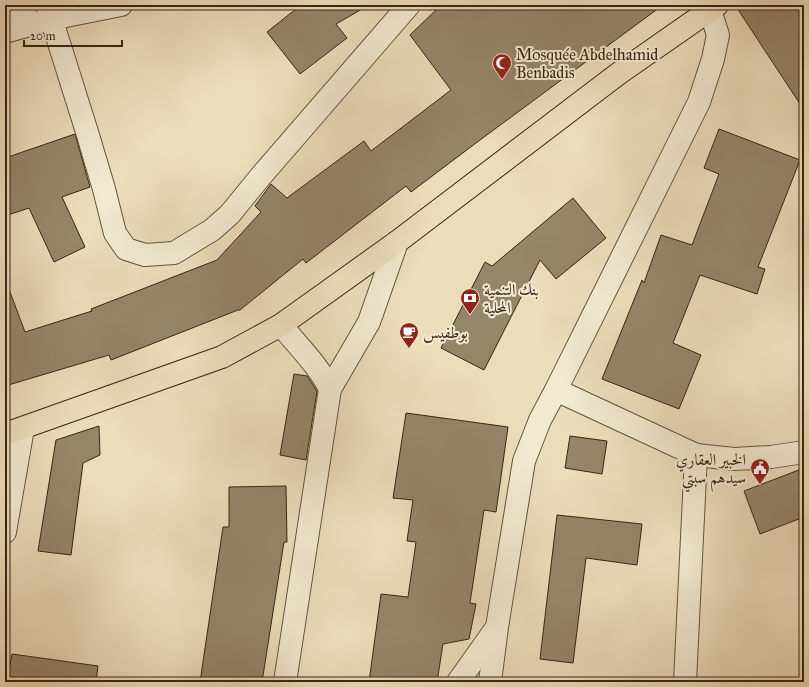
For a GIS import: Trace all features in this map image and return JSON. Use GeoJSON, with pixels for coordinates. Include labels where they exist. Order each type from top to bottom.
{"type":"FeatureCollection","features":[{"type":"Feature","properties":{"kind":"main road"},"geometry":{"type":"LineString","coordinates":[[14,431],[222,357],[281,325],[397,242],[618,74],[711,7]]}},
{"type":"Feature","properties":{"kind":"street"},"geometry":{"type":"LineString","coordinates":[[5,8],[10,9],[27,5]]}},
{"type":"Feature","properties":{"kind":"street"},"geometry":{"type":"LineString","coordinates":[[5,32],[49,12],[121,5]]}},
{"type":"Feature","properties":{"kind":"street"},"geometry":{"type":"LineString","coordinates":[[49,12],[87,132],[115,233],[126,249],[145,255],[174,253],[212,230],[230,214],[409,5]]}},
{"type":"Feature","properties":{"kind":"street"},"geometry":{"type":"LineString","coordinates":[[490,682],[497,627],[524,461],[540,420],[699,102],[713,59],[718,35],[711,7]]}},
{"type":"Feature","properties":{"kind":"street"},"geometry":{"type":"LineString","coordinates":[[285,682],[330,389],[369,322],[397,242]]}},
{"type":"Feature","properties":{"kind":"street"},"geometry":{"type":"LineString","coordinates":[[281,325],[315,365],[330,389]]}},
{"type":"Feature","properties":{"kind":"street"},"geometry":{"type":"LineString","coordinates":[[556,390],[696,455],[734,459],[771,457],[804,452]]}},
{"type":"Feature","properties":{"kind":"street"},"geometry":{"type":"LineString","coordinates":[[5,532],[14,431]]}},
{"type":"Feature","properties":{"kind":"street"},"geometry":{"type":"LineString","coordinates":[[685,682],[696,455]]}},
{"type":"Feature","properties":{"kind":"street"},"geometry":{"type":"LineString","coordinates":[[458,682],[497,627]]}},
{"type":"Feature","properties":{"kind":"building"},"geometry":{"type":"Polygon","coordinates":[[[301,5],[369,5],[336,24],[347,38],[300,74],[267,32],[301,5]]]}},
{"type":"Feature","properties":{"kind":"building"},"geometry":{"type":"Polygon","coordinates":[[[441,5],[663,5],[411,192],[406,186],[306,263],[303,259],[240,310],[111,360],[109,355],[5,386],[5,285],[7,284],[25,332],[92,311],[91,309],[217,260],[261,212],[255,206],[271,184],[287,198],[364,141],[371,151],[451,90],[410,35],[441,5]]]}},
{"type":"Feature","properties":{"kind":"building"},"geometry":{"type":"Polygon","coordinates":[[[735,5],[804,5],[804,110],[735,5]]]}},
{"type":"Feature","properties":{"kind":"building"},"geometry":{"type":"Polygon","coordinates":[[[719,129],[800,160],[758,267],[765,269],[757,294],[700,275],[673,343],[701,355],[679,409],[602,379],[642,280],[644,283],[661,235],[692,245],[719,174],[704,168],[719,129]]]}},
{"type":"Feature","properties":{"kind":"building"},"geometry":{"type":"Polygon","coordinates":[[[75,134],[90,187],[62,197],[85,247],[54,262],[29,208],[5,216],[5,158],[75,134]]]}},
{"type":"Feature","properties":{"kind":"building"},"geometry":{"type":"Polygon","coordinates":[[[573,198],[606,238],[556,279],[540,260],[484,370],[441,348],[485,262],[492,266],[573,198]]]}},
{"type":"Feature","properties":{"kind":"building"},"geometry":{"type":"Polygon","coordinates":[[[294,374],[307,376],[317,391],[306,460],[280,455],[294,374]]]}},
{"type":"Feature","properties":{"kind":"building"},"geometry":{"type":"Polygon","coordinates":[[[406,413],[508,427],[496,512],[484,510],[470,603],[476,604],[469,639],[443,644],[437,682],[369,682],[381,594],[408,597],[416,542],[407,541],[413,500],[393,498],[406,413]]]}},
{"type":"Feature","properties":{"kind":"building"},"geometry":{"type":"Polygon","coordinates":[[[99,426],[100,455],[83,463],[71,555],[38,551],[56,440],[99,426]]]}},
{"type":"Feature","properties":{"kind":"building"},"geometry":{"type":"Polygon","coordinates":[[[570,436],[607,441],[602,474],[565,468],[570,436]]]}},
{"type":"Feature","properties":{"kind":"building"},"geometry":{"type":"Polygon","coordinates":[[[804,468],[804,517],[760,534],[744,491],[804,468]]]}},
{"type":"Feature","properties":{"kind":"building"},"geometry":{"type":"Polygon","coordinates":[[[286,486],[287,542],[284,542],[262,682],[200,682],[223,527],[229,527],[229,487],[286,486]]]}},
{"type":"Feature","properties":{"kind":"building"},"geometry":{"type":"Polygon","coordinates":[[[557,515],[642,524],[637,565],[586,558],[573,663],[540,659],[557,515]]]}},
{"type":"Feature","properties":{"kind":"building"},"geometry":{"type":"Polygon","coordinates":[[[12,654],[98,666],[96,682],[7,682],[12,654]]]}},
{"type":"Feature","properties":{"kind":"place","name":"Mosquée Abdelhamid Benbadis"},"geometry":{"type":"Point","coordinates":[502,80]}},
{"type":"Feature","properties":{"kind":"place","name":"بنك التنمية المحلية"},"geometry":{"type":"Point","coordinates":[470,315]}},
{"type":"Feature","properties":{"kind":"place","name":"بوطفيس"},"geometry":{"type":"Point","coordinates":[409,349]}},
{"type":"Feature","properties":{"kind":"place","name":"الخبير العقاري سيدهم سبتي"},"geometry":{"type":"Point","coordinates":[760,485]}}]}
